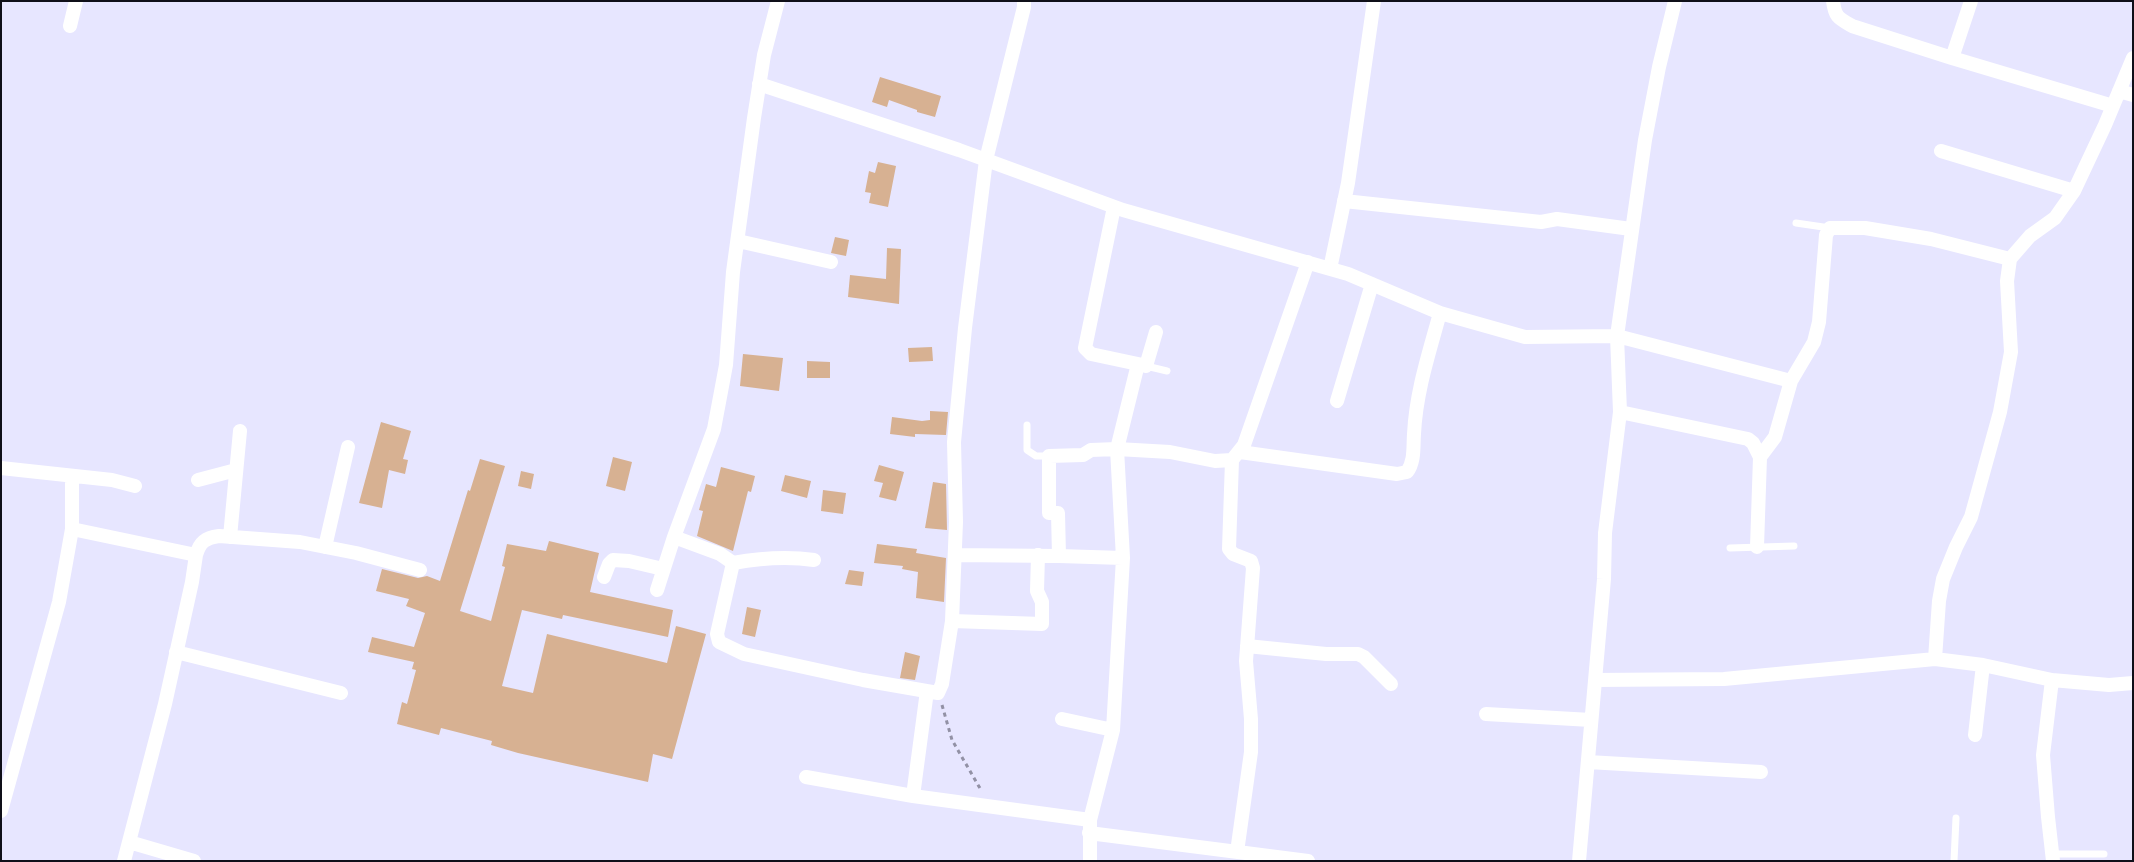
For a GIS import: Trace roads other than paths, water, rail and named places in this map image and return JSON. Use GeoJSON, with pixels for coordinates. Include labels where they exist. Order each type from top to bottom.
{"type":"FeatureCollection","features":[{"type":"Feature","properties":{"kind":"street"},"geometry":{"type":"LineString","coordinates":[[70,26],[76,1]]}},
{"type":"Feature","properties":{"kind":"street"},"geometry":{"type":"LineString","coordinates":[[657,590],[674,537],[714,429],[726,365],[738,241],[759,84],[764,55],[778,1]]}},
{"type":"Feature","properties":{"kind":"street"},"geometry":{"type":"LineString","coordinates":[[913,796],[932,692],[942,684],[952,621],[955,555],[954,442],[965,328],[986,160],[1016,44],[1024,1]]}},
{"type":"Feature","properties":{"kind":"street"},"geometry":{"type":"LineString","coordinates":[[1330,268],[1344,201],[1374,1]]}},
{"type":"Feature","properties":{"kind":"street"},"geometry":{"type":"LineString","coordinates":[[1579,861],[1604,579],[1605,533],[1620,412],[1616,336],[1649,122],[1676,1]]}},
{"type":"Feature","properties":{"kind":"street"},"geometry":{"type":"LineString","coordinates":[[1833,1],[1835,13],[1840,19],[1852,26],[2113,106]]}},
{"type":"Feature","properties":{"kind":"street"},"geometry":{"type":"LineString","coordinates":[[1952,58],[1971,1]]}},
{"type":"Feature","properties":{"kind":"street"},"geometry":{"type":"LineString","coordinates":[[1935,659],[1939,601],[1943,579],[1956,547],[1972,517],[2002,403],[2011,352],[2007,281],[2010,259],[2030,236],[2055,218],[2074,191],[2113,106],[2126,93],[2133,58]]}},
{"type":"Feature","properties":{"kind":"street"},"geometry":{"type":"LineString","coordinates":[[759,84],[839,109],[1114,206],[1330,268],[1440,313],[1525,337],[1616,336],[1791,381]]}},
{"type":"Feature","properties":{"kind":"street"},"geometry":{"type":"LineString","coordinates":[[1941,151],[2074,191]]}},
{"type":"Feature","properties":{"kind":"street"},"geometry":{"type":"LineString","coordinates":[[1344,201],[1541,222],[1557,219],[1631,229]]}},
{"type":"Feature","properties":{"kind":"street"},"geometry":{"type":"LineString","coordinates":[[1114,206],[1084,344],[1091,354],[1142,365]]}},
{"type":"Feature","properties":{"kind":"street"},"geometry":{"type":"LineString","coordinates":[[1760,457],[1774,437],[1791,381],[1805,360],[1816,335],[1819,322],[1826,235],[1830,228],[1865,228],[1931,239],[2010,259]]}},
{"type":"Feature","properties":{"kind":"street"},"geometry":{"type":"LineString","coordinates":[[738,241],[831,262]]}},
{"type":"Feature","properties":{"kind":"street"},"geometry":{"type":"LineString","coordinates":[[1237,852],[1251,752],[1251,718],[1246,662],[1253,568],[1251,561],[1233,554],[1228,549],[1236,456],[1308,262]]}},
{"type":"Feature","properties":{"kind":"street"},"geometry":{"type":"LineString","coordinates":[[1337,401],[1372,284]]}},
{"type":"Feature","properties":{"kind":"street"},"geometry":{"type":"LineString","coordinates":[[1059,556],[1058,513],[1049,513],[1050,456],[1083,456],[1090,450],[1117,449],[1170,452],[1215,460],[1236,456],[1397,474],[1407,472],[1412,464],[1415,419],[1421,380],[1440,313]]}},
{"type":"Feature","properties":{"kind":"street"},"geometry":{"type":"LineString","coordinates":[[1090,861],[1090,827],[1113,730],[1122,558],[1117,449],[1142,365],[1156,332]]}},
{"type":"Feature","properties":{"kind":"street"},"geometry":{"type":"LineString","coordinates":[[1620,412],[1748,439],[1753,443],[1760,457],[1757,547]]}},
{"type":"Feature","properties":{"kind":"street"},"geometry":{"type":"LineString","coordinates":[[230,537],[240,431]]}},
{"type":"Feature","properties":{"kind":"street"},"geometry":{"type":"LineString","coordinates":[[325,547],[348,447]]}},
{"type":"Feature","properties":{"kind":"street"},"geometry":{"type":"LineString","coordinates":[[1,468],[112,480],[135,486]]}},
{"type":"Feature","properties":{"kind":"street"},"geometry":{"type":"LineString","coordinates":[[198,480],[236,470]]}},
{"type":"Feature","properties":{"kind":"street"},"geometry":{"type":"LineString","coordinates":[[1,811],[59,602],[72,529],[72,476]]}},
{"type":"Feature","properties":{"kind":"street"},"geometry":{"type":"LineString","coordinates":[[72,529],[196,555]]}},
{"type":"Feature","properties":{"kind":"street"},"geometry":{"type":"LineString","coordinates":[[124,861],[165,704],[192,582],[196,555],[200,544],[207,538],[230,537],[300,542],[420,570]]}},
{"type":"Feature","properties":{"kind":"street"},"geometry":{"type":"LineString","coordinates":[[674,537],[720,554],[732,563],[765,557],[814,560]]}},
{"type":"Feature","properties":{"kind":"street"},"geometry":{"type":"LineString","coordinates":[[955,555],[1122,558]]}},
{"type":"Feature","properties":{"kind":"street"},"geometry":{"type":"LineString","coordinates":[[952,621],[1042,624],[1042,602],[1037,591],[1038,555]]}},
{"type":"Feature","properties":{"kind":"street"},"geometry":{"type":"LineString","coordinates":[[604,577],[612,560],[629,561],[663,569]]}},
{"type":"Feature","properties":{"kind":"street"},"geometry":{"type":"LineString","coordinates":[[732,563],[717,634],[719,642],[744,654],[863,680],[932,692]]}},
{"type":"Feature","properties":{"kind":"street"},"geometry":{"type":"LineString","coordinates":[[1247,646],[1326,654],[1358,654],[1364,656],[1390,684]]}},
{"type":"Feature","properties":{"kind":"street"},"geometry":{"type":"LineString","coordinates":[[176,652],[341,693]]}},
{"type":"Feature","properties":{"kind":"street"},"geometry":{"type":"LineString","coordinates":[[1595,680],[1724,678],[1935,659],[1983,665],[2052,680],[2109,685],[2133,683]]}},
{"type":"Feature","properties":{"kind":"street"},"geometry":{"type":"LineString","coordinates":[[1975,735],[1983,665]]}},
{"type":"Feature","properties":{"kind":"street"},"geometry":{"type":"LineString","coordinates":[[2052,680],[2044,755],[2053,857]]}},
{"type":"Feature","properties":{"kind":"street"},"geometry":{"type":"LineString","coordinates":[[1486,714],[1592,720]]}},
{"type":"Feature","properties":{"kind":"street"},"geometry":{"type":"LineString","coordinates":[[1062,719],[1113,730]]}},
{"type":"Feature","properties":{"kind":"street"},"geometry":{"type":"LineString","coordinates":[[1588,762],[1761,772]]}},
{"type":"Feature","properties":{"kind":"street"},"geometry":{"type":"LineString","coordinates":[[806,777],[1237,852],[1308,861]]}},
{"type":"Feature","properties":{"kind":"street"},"geometry":{"type":"LineString","coordinates":[[129,842],[194,861]]}},
{"type":"Feature","properties":{"kind":"lane"},"geometry":{"type":"LineString","coordinates":[[1796,223],[1830,228]]}},
{"type":"Feature","properties":{"kind":"lane"},"geometry":{"type":"LineString","coordinates":[[1142,365],[1167,371]]}},
{"type":"Feature","properties":{"kind":"lane"},"geometry":{"type":"LineString","coordinates":[[1027,426],[1028,450],[1036,456],[1050,456]]}},
{"type":"Feature","properties":{"kind":"lane"},"geometry":{"type":"LineString","coordinates":[[1730,548],[1794,546]]}},
{"type":"Feature","properties":{"kind":"lane"},"geometry":{"type":"LineString","coordinates":[[1954,861],[1956,818]]}},
{"type":"Feature","properties":{"kind":"lane"},"geometry":{"type":"LineString","coordinates":[[2053,857],[2104,854]]}}]}
